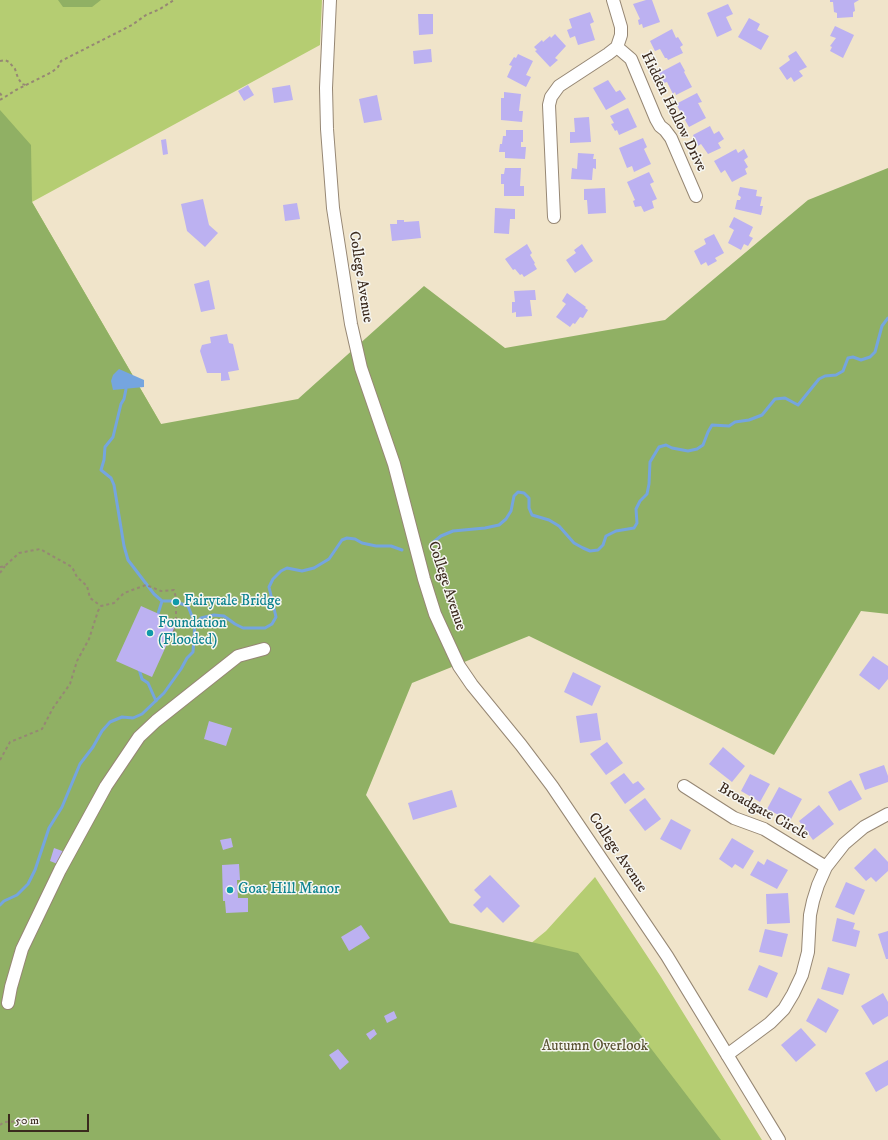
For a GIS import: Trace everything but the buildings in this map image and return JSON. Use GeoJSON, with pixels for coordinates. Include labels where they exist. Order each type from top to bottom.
{"type":"FeatureCollection","features":[{"type":"Feature","properties":{"kind":"street","name":"College Avenue"},"geometry":{"type":"LineString","coordinates":[[330,0],[326,88],[327,129],[333,208],[349,310],[361,368],[394,464],[424,579],[435,614],[459,666],[472,685],[552,786],[667,956],[779,1140]]}},
{"type":"Feature","properties":{"kind":"street"},"geometry":{"type":"LineString","coordinates":[[554,217],[549,105],[551,97],[559,86],[608,54],[617,46],[621,35],[613,0]]}},
{"type":"Feature","properties":{"kind":"street","name":"Hidden Hollow Drive"},"geometry":{"type":"LineString","coordinates":[[617,46],[631,59],[656,118],[660,126],[666,130],[671,138],[696,196]]}},
{"type":"Feature","properties":{"kind":"street"},"geometry":{"type":"LineString","coordinates":[[8,1003],[22,949],[60,870],[106,786],[140,737],[156,721],[238,656],[264,649]]}},
{"type":"Feature","properties":{"kind":"street","name":"Broadgate Circle"},"geometry":{"type":"LineString","coordinates":[[684,786],[734,818],[764,829],[826,867]]}},
{"type":"Feature","properties":{"kind":"street"},"geometry":{"type":"LineString","coordinates":[[726,1055],[770,1023],[784,1008],[802,975],[808,952],[810,915],[813,901],[826,867],[844,844],[864,827],[888,814]]}},
{"type":"Feature","properties":{"kind":"path"},"geometry":{"type":"LineString","coordinates":[[0,100],[52,72],[58,67],[61,61],[132,25],[146,15],[160,9],[174,0]]}},
{"type":"Feature","properties":{"kind":"path"},"geometry":{"type":"LineString","coordinates":[[0,61],[5,60],[9,62],[15,69],[22,84],[26,85]]}},
{"type":"Feature","properties":{"kind":"path"},"geometry":{"type":"LineString","coordinates":[[0,93],[3,98]]}},
{"type":"Feature","properties":{"kind":"path"},"geometry":{"type":"LineString","coordinates":[[0,573],[19,553],[40,549],[72,568],[77,577],[87,586],[90,598],[102,606]]}},
{"type":"Feature","properties":{"kind":"path"},"geometry":{"type":"LineString","coordinates":[[0,567],[5,566]]}},
{"type":"Feature","properties":{"kind":"path"},"geometry":{"type":"LineString","coordinates":[[0,760],[10,742],[42,729],[53,708],[70,684],[77,661],[89,639],[98,611],[102,606],[114,603],[124,593],[146,584],[162,591],[174,590],[176,598],[176,624],[172,639],[167,643],[158,639]]}},
{"type":"Feature","properties":{"kind":"path"},"geometry":{"type":"LineString","coordinates":[[0,1125],[4,1122],[28,1121],[36,1117]]}},
{"type":"Feature","properties":{"kind":"green space"},"geometry":{"type":"Polygon","coordinates":[[[0,0],[322,0],[320,45],[32,202],[161,424],[0,787],[0,0]]]}},
{"type":"Feature","properties":{"kind":"green space"},"geometry":{"type":"Polygon","coordinates":[[[58,0],[101,0],[92,7],[63,7],[58,0]]]}},
{"type":"Feature","properties":{"kind":"green space"},"geometry":{"type":"Polygon","coordinates":[[[0,110],[31,145],[32,202],[161,424],[298,399],[424,286],[505,348],[665,320],[808,200],[888,168],[888,614],[861,611],[774,755],[529,636],[412,683],[366,795],[450,923],[578,953],[721,1140],[0,1140],[0,110]]]}},
{"type":"Feature","properties":{"kind":"green space","name":"Autumn Overlook"},"geometry":{"type":"Polygon","coordinates":[[[595,877],[661,977],[762,1140],[462,1140],[524,949],[546,931],[595,877]]]}},
{"type":"Feature","properties":{"kind":"water"},"geometry":{"type":"Polygon","coordinates":[[[119,369],[144,380],[144,387],[113,390],[111,381],[113,375],[119,369]]]}},
{"type":"Feature","properties":{"kind":"waterway"},"geometry":{"type":"LineString","coordinates":[[431,544],[441,536],[453,531],[499,525],[506,519],[511,511],[514,496],[518,492],[524,493],[529,498],[529,508],[532,515],[549,520],[559,526],[574,543],[583,548],[590,551],[598,550],[603,545],[606,536],[616,531],[634,528],[637,523],[636,509],[640,501],[647,494],[650,462],[659,447],[666,445],[672,448],[688,451],[697,449],[703,445],[712,425],[729,426],[735,422],[749,420],[762,415],[775,399],[785,398],[798,405],[819,379],[825,376],[836,375],[843,371],[848,358],[853,357],[861,360],[870,357],[875,352],[882,326],[888,318]]}},
{"type":"Feature","properties":{"kind":"waterway"},"geometry":{"type":"LineString","coordinates":[[126,389],[113,437],[105,447],[104,460],[101,470],[111,478],[114,485],[124,546],[128,560],[154,594],[162,601],[173,601],[188,606],[195,624]]}},
{"type":"Feature","properties":{"kind":"waterway"},"geometry":{"type":"LineString","coordinates":[[0,905],[4,901],[17,895],[28,884],[35,870],[49,828],[62,807],[80,764],[93,747],[102,731],[110,722],[122,717],[133,718],[142,714],[164,693],[187,658],[193,652],[195,624],[201,618],[214,615],[224,616],[243,628],[265,628],[272,624],[276,617],[269,587],[273,579],[281,571],[287,568],[302,571],[314,568],[329,559],[342,540],[347,538],[355,539],[362,543],[376,546],[391,546],[402,550]]}},
{"type":"Feature","properties":{"kind":"waterway"},"geometry":{"type":"LineString","coordinates":[[157,617],[162,601]]}},
{"type":"Feature","properties":{"kind":"waterway"},"geometry":{"type":"LineString","coordinates":[[139,669],[142,679],[148,683],[156,701]]}},
{"type":"Feature","properties":{"kind":"place","name":"Fairytale Bridge"},"geometry":{"type":"Point","coordinates":[176,602]}},
{"type":"Feature","properties":{"kind":"place","name":"Foundation (Flooded)"},"geometry":{"type":"Point","coordinates":[150,633]}},
{"type":"Feature","properties":{"kind":"place","name":"Goat Hill Manor"},"geometry":{"type":"Point","coordinates":[230,890]}}]}
